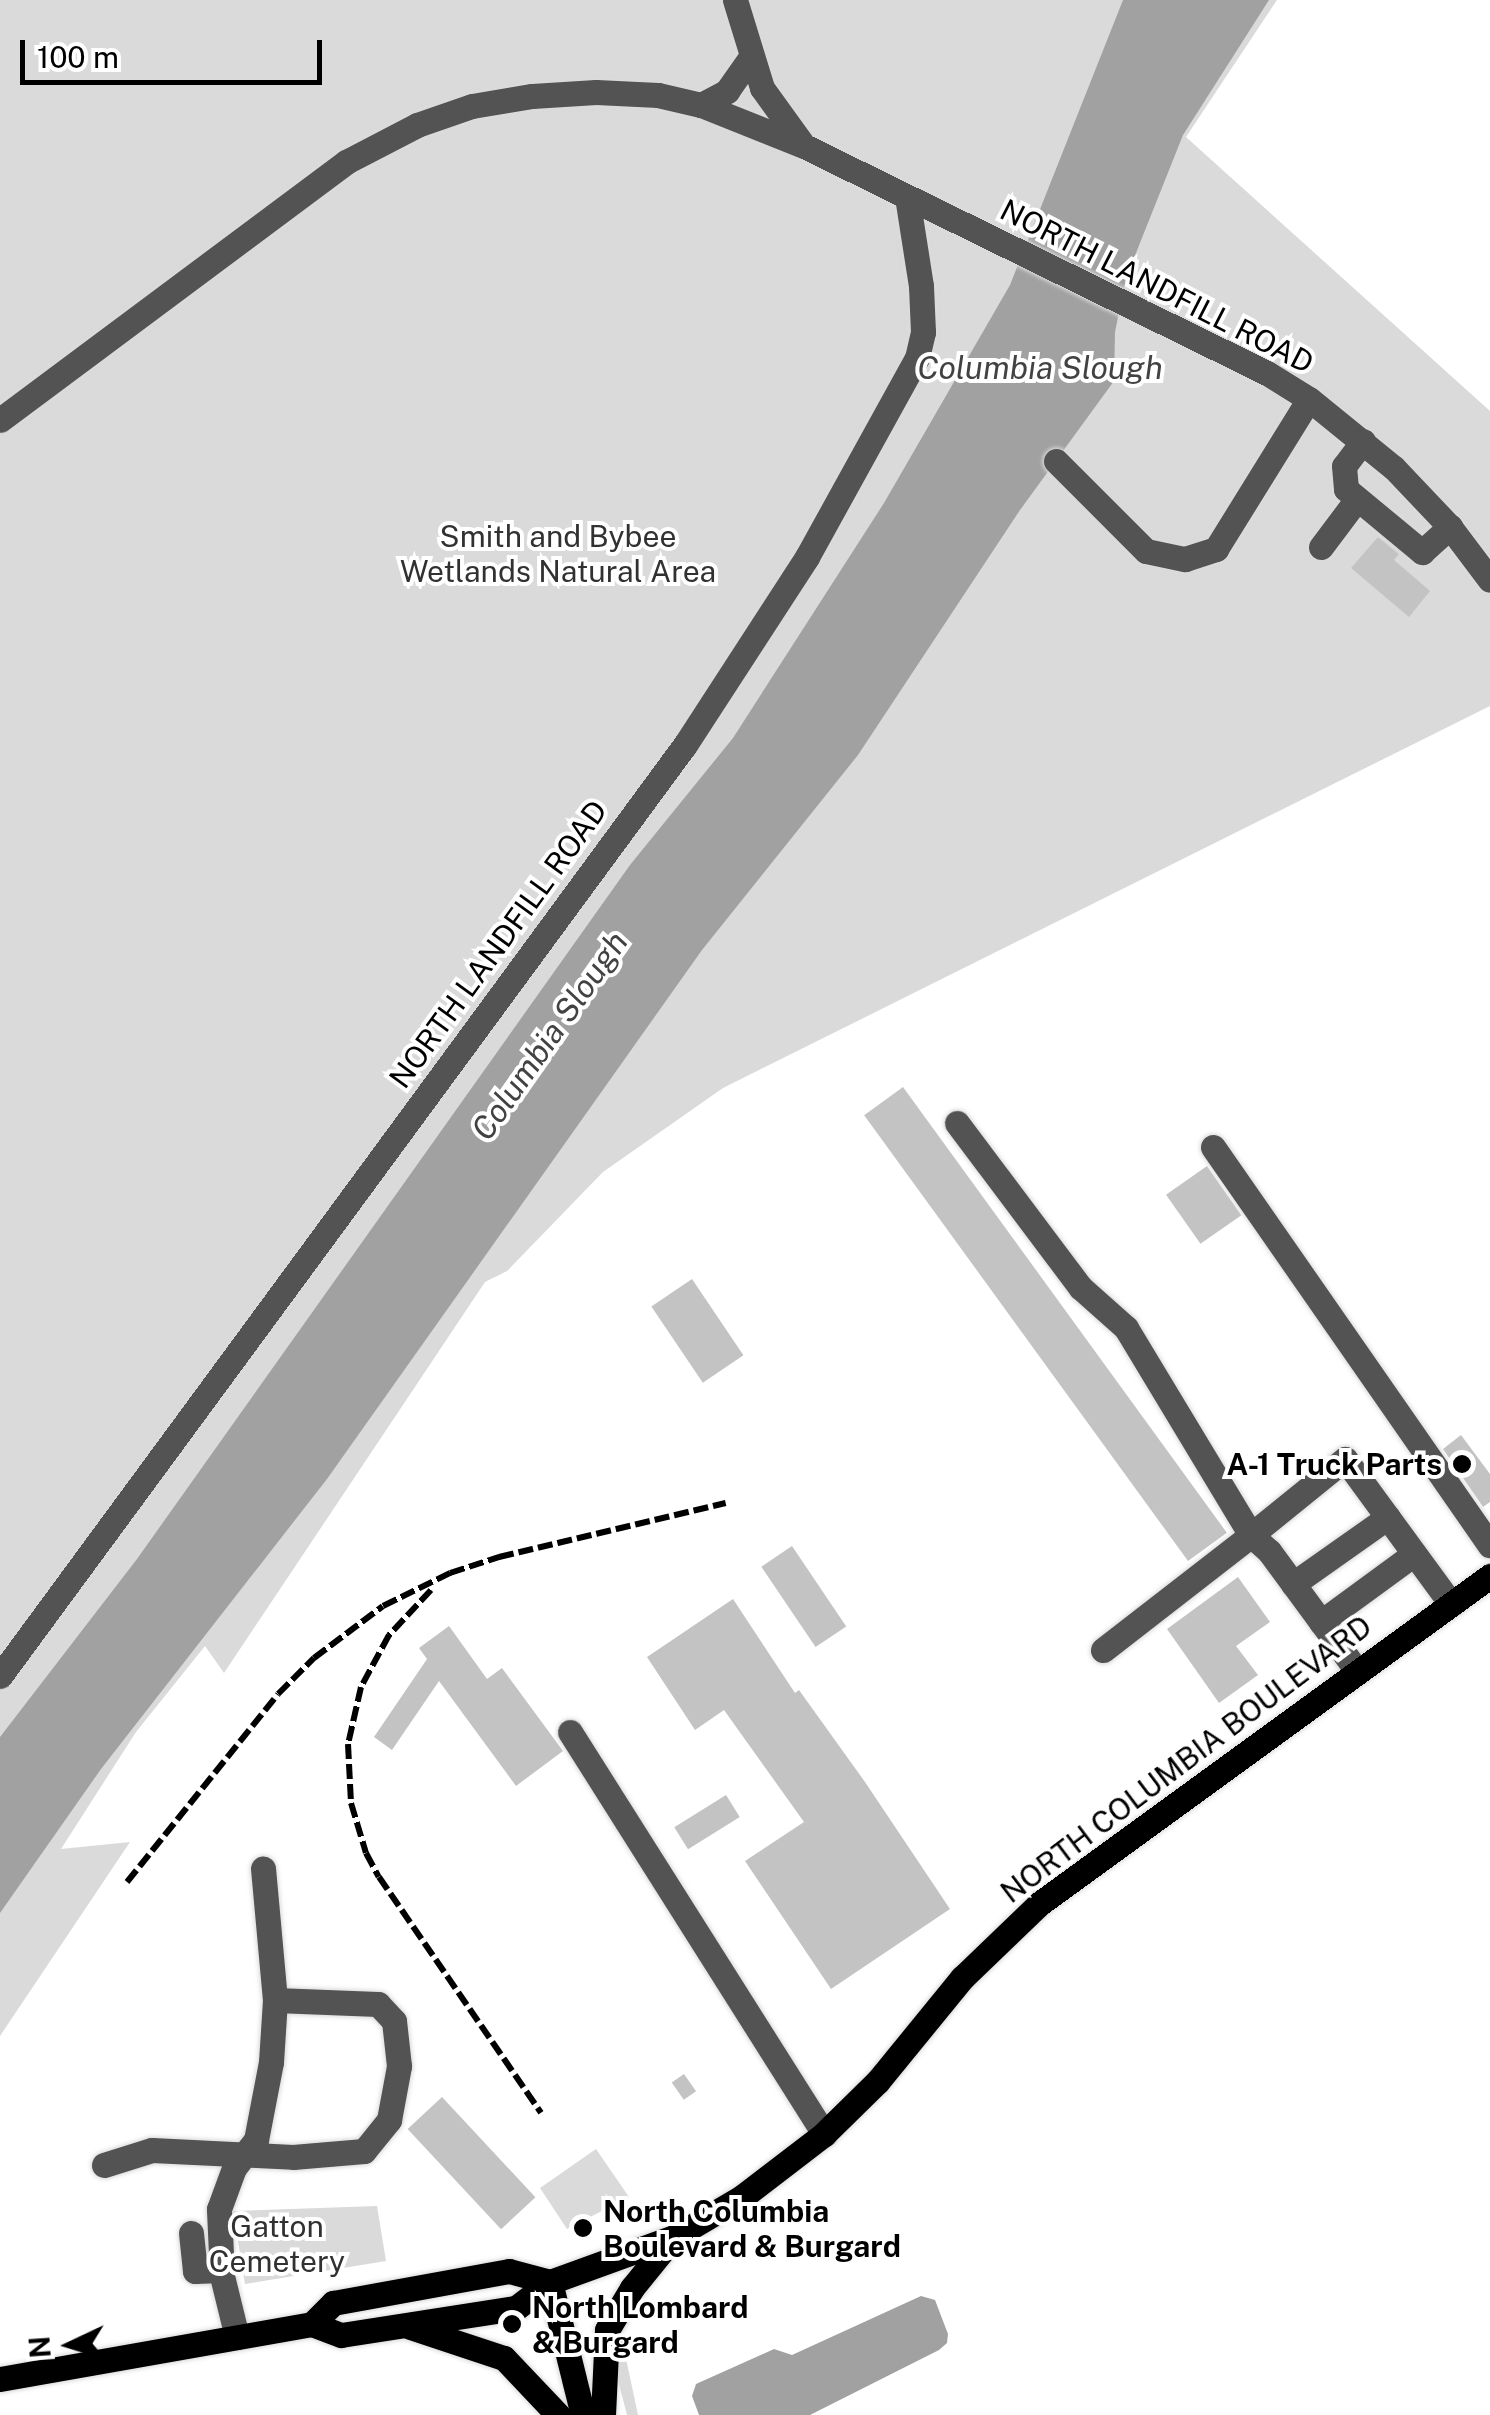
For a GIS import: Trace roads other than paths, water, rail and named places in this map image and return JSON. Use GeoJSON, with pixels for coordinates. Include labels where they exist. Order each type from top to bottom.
{"type":"FeatureCollection","features":[{"type":"Feature","properties":{"kind":"main road","name":"NORTH COLUMBIA BOULEVARD"},"geometry":{"type":"LineString","coordinates":[[0,2378],[312,2324],[341,2336],[516,2308],[550,2282],[674,2237],[742,2197],[824,2134],[878,2081],[962,1978],[1019,1921],[1490,1576]]}},
{"type":"Feature","properties":{"kind":"main road"},"geometry":{"type":"LineString","coordinates":[[604,2415],[607,2330],[632,2288],[674,2237]]}},
{"type":"Feature","properties":{"kind":"main road","name":"NORTH COLUMBIA BOULEVARD"},"geometry":{"type":"LineString","coordinates":[[312,2324],[332,2303],[510,2271],[550,2282]]}},
{"type":"Feature","properties":{"kind":"main road"},"geometry":{"type":"LineString","coordinates":[[550,2282],[583,2415]]}},
{"type":"Feature","properties":{"kind":"main road"},"geometry":{"type":"LineString","coordinates":[[406,2325],[504,2358],[558,2415]]}},
{"type":"Feature","properties":{"kind":"street","name":"NORTH LANDFILL ROAD"},"geometry":{"type":"LineString","coordinates":[[735,0],[750,58],[772,108],[804,146]]}},
{"type":"Feature","properties":{"kind":"street"},"geometry":{"type":"LineString","coordinates":[[701,105],[727,91],[750,58]]}},
{"type":"Feature","properties":{"kind":"street","name":"NORTH LANDFILL ROAD"},"geometry":{"type":"LineString","coordinates":[[0,420],[346,162],[417,126],[472,106],[532,96],[596,92],[658,95],[701,105],[804,146],[1210,343],[1310,399],[1363,440],[1450,527],[1490,580]]}},
{"type":"Feature","properties":{"kind":"street","name":"NORTH LANDFILL ROAD"},"geometry":{"type":"LineString","coordinates":[[0,1676],[685,744],[808,557],[916,358],[923,332],[914,200]]}},
{"type":"Feature","properties":{"kind":"street"},"geometry":{"type":"LineString","coordinates":[[1056,461],[1146,552],[1185,559],[1216,549],[1310,399]]}},
{"type":"Feature","properties":{"kind":"street"},"geometry":{"type":"LineString","coordinates":[[1363,440],[1344,466],[1346,489],[1422,552],[1450,527]]}},
{"type":"Feature","properties":{"kind":"street"},"geometry":{"type":"LineString","coordinates":[[1322,547],[1357,499]]}},
{"type":"Feature","properties":{"kind":"street"},"geometry":{"type":"LineString","coordinates":[[956,1123],[1081,1288],[1126,1328],[1260,1543],[1358,1672]]}},
{"type":"Feature","properties":{"kind":"street"},"geometry":{"type":"LineString","coordinates":[[1213,1147],[1490,1545]]}},
{"type":"Feature","properties":{"kind":"street"},"geometry":{"type":"LineString","coordinates":[[1102,1650],[1260,1543],[1344,1459],[1451,1604]]}},
{"type":"Feature","properties":{"kind":"street"},"geometry":{"type":"LineString","coordinates":[[1293,1584],[1388,1517]]}},
{"type":"Feature","properties":{"kind":"street"},"geometry":{"type":"LineString","coordinates":[[1321,1622],[1414,1554]]}},
{"type":"Feature","properties":{"kind":"street"},"geometry":{"type":"LineString","coordinates":[[570,1732],[824,2134]]}},
{"type":"Feature","properties":{"kind":"street"},"geometry":{"type":"LineString","coordinates":[[237,2337],[222,2270],[219,2208],[234,2168],[256,2140],[271,2062],[275,2000],[263,1869]]}},
{"type":"Feature","properties":{"kind":"street"},"geometry":{"type":"LineString","coordinates":[[104,2164],[152,2150],[293,2158],[364,2152],[389,2120],[399,2066],[394,2021],[378,2004],[275,2000]]}},
{"type":"Feature","properties":{"kind":"street"},"geometry":{"type":"LineString","coordinates":[[190,2233],[195,2271],[222,2270]]}},
{"type":"Feature","properties":{"kind":"water","name":"Columbia Slough"},"geometry":{"type":"Polygon","coordinates":[[[1123,0],[1269,0],[1183,135],[1126,278],[1115,332],[1114,381],[1020,510],[858,755],[702,950],[327,1479],[101,1769],[0,1913],[0,1737],[137,1559],[630,865],[733,738],[884,503],[1010,285],[1123,0]]]}},
{"type":"Feature","properties":{"kind":"water"},"geometry":{"type":"Polygon","coordinates":[[[921,2296],[935,2300],[948,2334],[947,2343],[939,2350],[810,2415],[699,2415],[692,2396],[696,2384],[774,2349],[792,2355],[921,2296]]]}},
{"type":"Feature","properties":{"kind":"railway"},"geometry":{"type":"LineString","coordinates":[[127,1882],[278,1694],[314,1658],[383,1606],[450,1573],[499,1557],[726,1503]]}},
{"type":"Feature","properties":{"kind":"railway"},"geometry":{"type":"LineString","coordinates":[[431,1590],[389,1635],[361,1687],[348,1744],[351,1803],[366,1853],[379,1877],[541,2113]]}},
{"type":"Feature","properties":{"kind":"place","name":"A-1 Truck Parts"},"geometry":{"type":"Point","coordinates":[1462,1464]}},
{"type":"Feature","properties":{"kind":"place","name":"North Columbia Boulevard & Burgard"},"geometry":{"type":"Point","coordinates":[583,2228]}},
{"type":"Feature","properties":{"kind":"place","name":"North Lombard & Burgard"},"geometry":{"type":"Point","coordinates":[512,2324]}},
{"type":"Feature","properties":{"kind":"park label","name":"Smith and Bybee Wetlands Natural Area"},"geometry":{"type":"Point","coordinates":[558,553]}},
{"type":"Feature","properties":{"kind":"park label","name":"Gatton Cemetery"},"geometry":{"type":"Point","coordinates":[277,2243]}}]}
